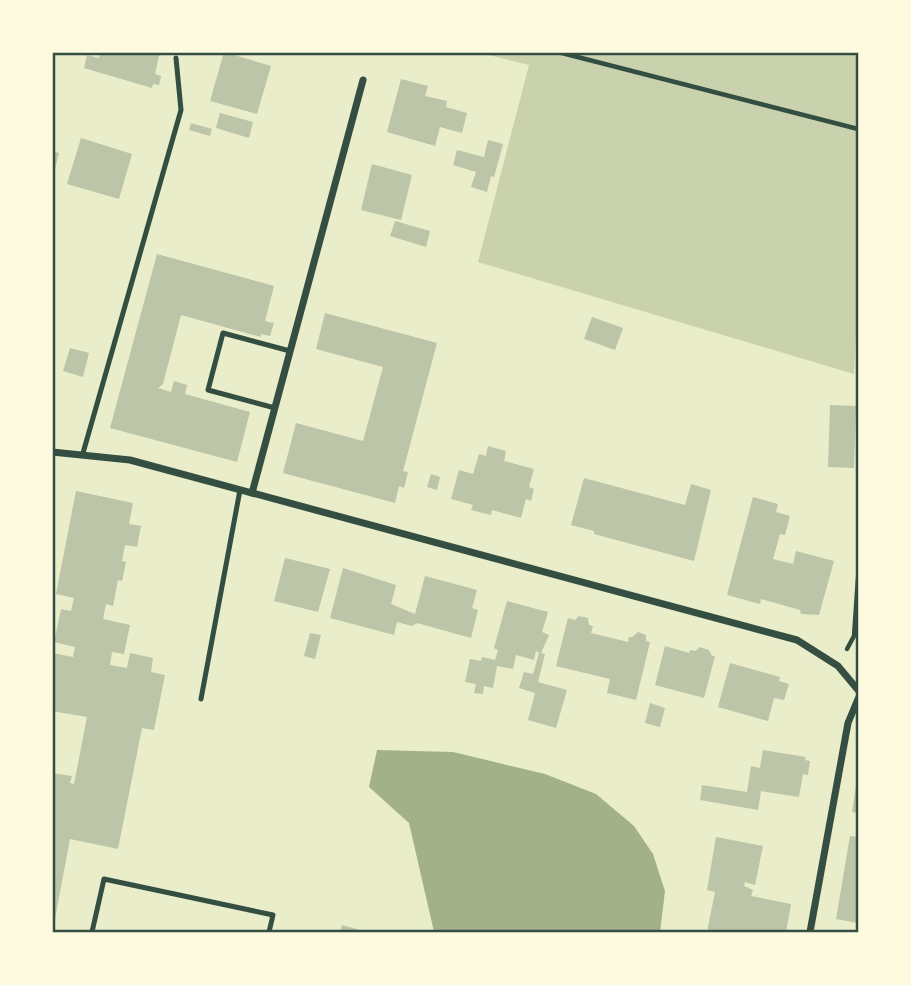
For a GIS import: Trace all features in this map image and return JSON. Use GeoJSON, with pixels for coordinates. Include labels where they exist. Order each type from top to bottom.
{"type":"FeatureCollection","features":[{"type":"Feature","properties":{"kind":"street"},"geometry":{"type":"LineString","coordinates":[[252,493],[363,80]]}},
{"type":"Feature","properties":{"kind":"street"},"geometry":{"type":"LineString","coordinates":[[52,452],[83,453],[130,460],[797,640],[838,666],[859,690]]}},
{"type":"Feature","properties":{"kind":"street"},"geometry":{"type":"LineString","coordinates":[[810,933],[848,723],[859,699]]}},
{"type":"Feature","properties":{"kind":"lane"},"geometry":{"type":"LineString","coordinates":[[83,453],[181,110],[176,58]]}},
{"type":"Feature","properties":{"kind":"lane"},"geometry":{"type":"LineString","coordinates":[[275,408],[208,390],[223,333],[290,351]]}},
{"type":"Feature","properties":{"kind":"lane"},"geometry":{"type":"LineString","coordinates":[[201,699],[240,490]]}},
{"type":"Feature","properties":{"kind":"lane"},"geometry":{"type":"LineString","coordinates":[[92,933],[104,879],[273,915],[270,933]]}},
{"type":"Feature","properties":{"kind":"path"},"geometry":{"type":"LineString","coordinates":[[558,52],[859,129]]}},
{"type":"Feature","properties":{"kind":"path"},"geometry":{"type":"LineString","coordinates":[[838,666],[854,636],[859,578]]}},
{"type":"Feature","properties":{"kind":"shaded area"},"geometry":{"type":"Polygon","coordinates":[[[481,53],[858,53],[858,292],[854,374],[478,262],[529,65],[481,53]]]}},
{"type":"Feature","properties":{"kind":"shaded area"},"geometry":{"type":"Polygon","coordinates":[[[377,750],[453,752],[545,774],[596,794],[634,826],[653,854],[665,891],[660,932],[434,932],[409,823],[369,787],[377,750]]]}},
{"type":"Feature","properties":{"kind":"building"},"geometry":{"type":"Polygon","coordinates":[[[100,52],[160,52],[155,74],[161,76],[159,85],[153,84],[152,88],[84,68],[87,55],[99,58],[100,52]]]}},
{"type":"Feature","properties":{"kind":"building"},"geometry":{"type":"Polygon","coordinates":[[[224,52],[271,66],[257,114],[210,101],[224,52]]]}},
{"type":"Feature","properties":{"kind":"building"},"geometry":{"type":"Polygon","coordinates":[[[401,79],[428,86],[425,96],[447,101],[446,107],[467,113],[462,133],[440,127],[435,146],[387,132],[401,79]]]}},
{"type":"Feature","properties":{"kind":"building"},"geometry":{"type":"Polygon","coordinates":[[[220,113],[253,122],[249,138],[216,128],[220,113]]]}},
{"type":"Feature","properties":{"kind":"building"},"geometry":{"type":"Polygon","coordinates":[[[191,123],[212,129],[210,136],[189,130],[191,123]]]}},
{"type":"Feature","properties":{"kind":"building"},"geometry":{"type":"Polygon","coordinates":[[[81,138],[132,154],[119,199],[67,184],[81,138]]]}},
{"type":"Feature","properties":{"kind":"building"},"geometry":{"type":"Polygon","coordinates":[[[488,140],[503,144],[487,192],[471,187],[476,172],[453,165],[457,150],[484,157],[488,140]]]}},
{"type":"Feature","properties":{"kind":"building"},"geometry":{"type":"Polygon","coordinates":[[[52,151],[59,153],[53,177],[52,176],[52,151]]]}},
{"type":"Feature","properties":{"kind":"building"},"geometry":{"type":"Polygon","coordinates":[[[372,164],[412,175],[401,220],[361,210],[372,164]]]}},
{"type":"Feature","properties":{"kind":"building"},"geometry":{"type":"Polygon","coordinates":[[[395,221],[430,231],[426,247],[390,236],[395,221]]]}},
{"type":"Feature","properties":{"kind":"building"},"geometry":{"type":"Polygon","coordinates":[[[157,254],[274,286],[265,321],[274,323],[270,336],[261,334],[261,337],[181,315],[163,384],[158,388],[171,392],[174,381],[187,385],[185,394],[250,412],[237,462],[110,428],[157,254]]]}},
{"type":"Feature","properties":{"kind":"building"},"geometry":{"type":"Polygon","coordinates":[[[325,313],[437,343],[403,471],[408,472],[404,488],[399,486],[395,503],[283,473],[296,423],[363,441],[383,367],[316,349],[325,313]]]}},
{"type":"Feature","properties":{"kind":"building"},"geometry":{"type":"Polygon","coordinates":[[[592,317],[623,328],[615,350],[584,339],[592,317]]]}},
{"type":"Feature","properties":{"kind":"building"},"geometry":{"type":"Polygon","coordinates":[[[70,348],[89,353],[83,377],[63,371],[70,348]]]}},
{"type":"Feature","properties":{"kind":"building"},"geometry":{"type":"Polygon","coordinates":[[[830,405],[856,406],[854,468],[828,467],[830,405]]]}},
{"type":"Feature","properties":{"kind":"building"},"geometry":{"type":"Polygon","coordinates":[[[488,446],[506,451],[504,461],[534,469],[529,487],[534,489],[531,501],[526,499],[521,518],[492,510],[491,515],[471,510],[473,505],[451,499],[459,470],[473,474],[479,454],[486,456],[488,446]]]}},
{"type":"Feature","properties":{"kind":"building"},"geometry":{"type":"Polygon","coordinates":[[[431,474],[440,477],[437,490],[427,487],[431,474]]]}},
{"type":"Feature","properties":{"kind":"building"},"geometry":{"type":"Polygon","coordinates":[[[584,478],[685,505],[691,484],[711,490],[694,561],[594,534],[594,531],[571,525],[584,478]]]}},
{"type":"Feature","properties":{"kind":"building"},"geometry":{"type":"Polygon","coordinates":[[[76,491],[133,503],[129,524],[141,526],[137,547],[125,545],[122,561],[126,562],[122,581],[118,580],[113,606],[106,604],[103,619],[130,625],[124,654],[112,652],[110,665],[127,668],[130,653],[153,658],[151,672],[165,675],[154,730],[142,728],[118,849],[70,839],[54,924],[52,773],[72,776],[70,783],[74,784],[87,717],[52,711],[52,653],[73,657],[75,647],[54,642],[61,609],[71,611],[74,598],[56,594],[76,491]]]}},
{"type":"Feature","properties":{"kind":"building"},"geometry":{"type":"Polygon","coordinates":[[[753,497],[778,504],[776,512],[790,516],[785,535],[780,534],[773,559],[793,564],[796,551],[834,561],[819,615],[801,614],[800,610],[761,599],[760,604],[727,595],[753,497]]]}},
{"type":"Feature","properties":{"kind":"building"},"geometry":{"type":"Polygon","coordinates":[[[285,558],[330,569],[318,612],[274,601],[285,558]]]}},
{"type":"Feature","properties":{"kind":"building"},"geometry":{"type":"Polygon","coordinates":[[[343,568],[396,585],[391,604],[415,614],[425,576],[477,590],[472,608],[478,610],[471,638],[417,623],[412,626],[397,622],[394,635],[330,618],[343,568]]]}},
{"type":"Feature","properties":{"kind":"building"},"geometry":{"type":"Polygon","coordinates":[[[507,601],[548,612],[542,632],[549,635],[541,653],[545,654],[538,682],[567,690],[556,728],[528,720],[535,693],[519,688],[524,672],[533,674],[539,653],[536,651],[534,660],[516,655],[513,669],[497,666],[493,688],[484,686],[483,694],[474,693],[476,684],[465,682],[470,659],[481,661],[482,657],[495,660],[498,650],[494,648],[507,601]]]}},
{"type":"Feature","properties":{"kind":"building"},"geometry":{"type":"Polygon","coordinates":[[[579,616],[588,618],[589,625],[593,626],[591,633],[628,642],[629,637],[638,632],[646,635],[646,641],[650,642],[636,700],[607,693],[610,679],[556,666],[568,618],[575,620],[579,616]]]}},
{"type":"Feature","properties":{"kind":"building"},"geometry":{"type":"Polygon","coordinates":[[[310,633],[321,635],[315,659],[304,656],[310,633]]]}},
{"type":"Feature","properties":{"kind":"building"},"geometry":{"type":"Polygon","coordinates":[[[665,646],[689,653],[690,650],[695,651],[700,647],[715,656],[704,698],[655,685],[665,646]]]}},
{"type":"Feature","properties":{"kind":"building"},"geometry":{"type":"Polygon","coordinates":[[[730,663],[780,677],[779,681],[789,684],[784,700],[774,698],[768,721],[718,707],[730,663]]]}},
{"type":"Feature","properties":{"kind":"building"},"geometry":{"type":"Polygon","coordinates":[[[650,703],[665,708],[660,727],[645,723],[650,703]]]}},
{"type":"Feature","properties":{"kind":"building"},"geometry":{"type":"Polygon","coordinates":[[[763,750],[806,757],[805,760],[810,761],[808,775],[803,774],[799,797],[761,791],[758,810],[700,800],[702,785],[747,792],[751,766],[760,768],[763,750]]]}},
{"type":"Feature","properties":{"kind":"building"},"geometry":{"type":"Polygon","coordinates":[[[858,779],[858,813],[852,812],[858,779]]]}},
{"type":"Feature","properties":{"kind":"building"},"geometry":{"type":"Polygon","coordinates":[[[850,836],[858,837],[858,923],[836,919],[850,836]]]}},
{"type":"Feature","properties":{"kind":"building"},"geometry":{"type":"Polygon","coordinates":[[[716,837],[763,846],[755,885],[745,882],[744,886],[753,890],[751,896],[791,904],[786,932],[707,932],[715,892],[707,890],[716,837]]]}},
{"type":"Feature","properties":{"kind":"building"},"geometry":{"type":"Polygon","coordinates":[[[342,925],[367,932],[340,932],[342,925]]]}}]}
